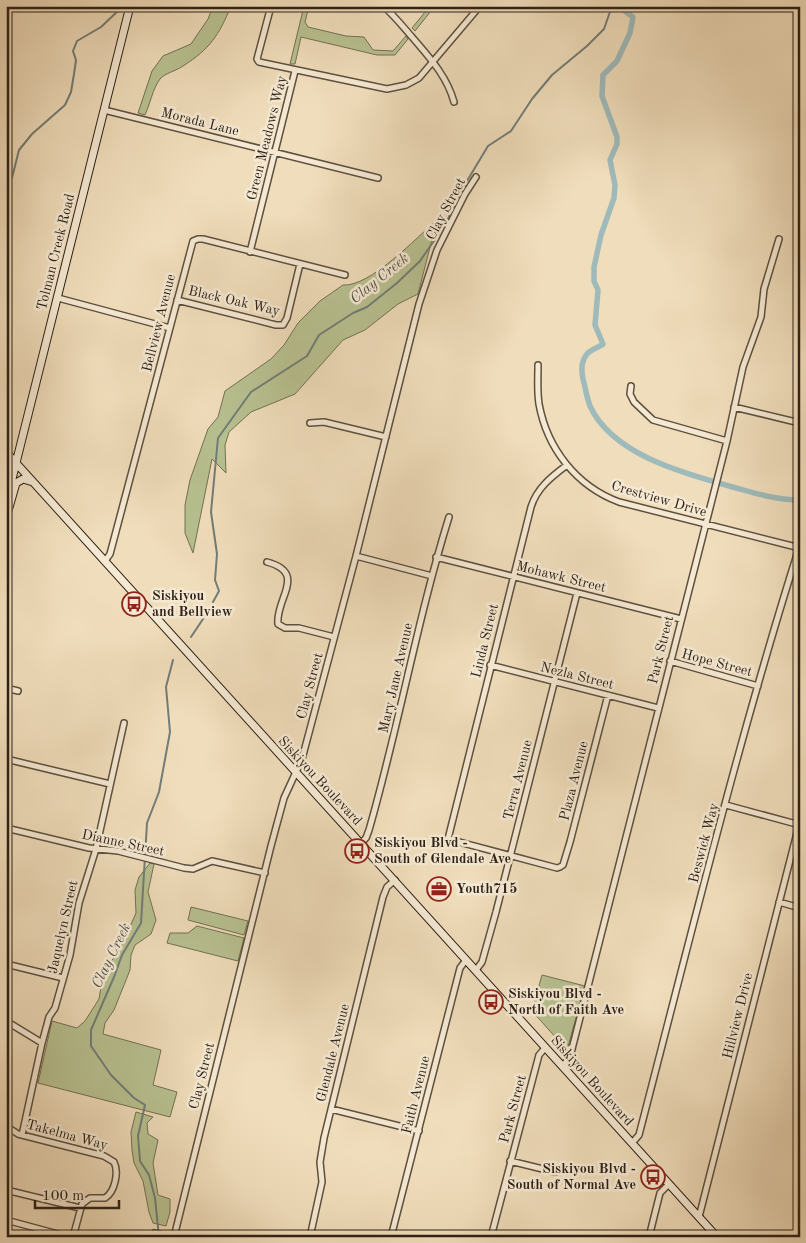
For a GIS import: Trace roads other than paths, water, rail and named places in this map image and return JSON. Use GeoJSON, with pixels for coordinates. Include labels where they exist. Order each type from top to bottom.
{"type":"FeatureCollection","features":[{"type":"Feature","properties":{"kind":"main road","name":"Tolman Creek Road"},"geometry":{"type":"LineString","coordinates":[[6,504],[130,6]]}},
{"type":"Feature","properties":{"kind":"main road","name":"Siskiyou Boulevard"},"geometry":{"type":"LineString","coordinates":[[6,452],[717,1237]]}},
{"type":"Feature","properties":{"kind":"main road"},"geometry":{"type":"LineString","coordinates":[[6,518],[16,483],[23,479],[33,482]]}},
{"type":"Feature","properties":{"kind":"street"},"geometry":{"type":"LineString","coordinates":[[271,6],[257,61],[295,71]]}},
{"type":"Feature","properties":{"kind":"street"},"geometry":{"type":"LineString","coordinates":[[345,6],[351,6]]}},
{"type":"Feature","properties":{"kind":"street"},"geometry":{"type":"LineString","coordinates":[[383,6],[433,62],[447,82],[454,102]]}},
{"type":"Feature","properties":{"kind":"street","name":"Green Meadows Way"},"geometry":{"type":"LineString","coordinates":[[250,252],[295,71],[386,89],[406,86],[427,70],[480,6]]}},
{"type":"Feature","properties":{"kind":"street","name":"Morada Lane"},"geometry":{"type":"LineString","coordinates":[[104,110],[378,178]]}},
{"type":"Feature","properties":{"kind":"street","name":"Clay Street"},"geometry":{"type":"LineString","coordinates":[[174,1237],[264,873],[284,798],[302,759],[356,556],[419,304],[437,250],[465,194],[476,177]]}},
{"type":"Feature","properties":{"kind":"street","name":"Bellview Avenue"},"geometry":{"type":"LineString","coordinates":[[105,562],[110,554],[191,244],[195,240],[203,239],[345,275]]}},
{"type":"Feature","properties":{"kind":"street","name":"Park Street"},"geometry":{"type":"LineString","coordinates":[[562,1066],[569,1059],[571,1053],[716,481],[743,367],[761,317],[764,289],[779,239]]}},
{"type":"Feature","properties":{"kind":"street","name":"Black Oak Way"},"geometry":{"type":"LineString","coordinates":[[177,300],[276,325],[283,324],[287,318],[300,264]]}},
{"type":"Feature","properties":{"kind":"street"},"geometry":{"type":"LineString","coordinates":[[58,298],[170,328]]}},
{"type":"Feature","properties":{"kind":"street","name":"Crestview Drive"},"geometry":{"type":"LineString","coordinates":[[538,365],[538,395],[543,421],[553,445],[567,465],[587,485],[610,498],[799,548]]}},
{"type":"Feature","properties":{"kind":"street"},"geometry":{"type":"LineString","coordinates":[[631,386],[630,394],[634,402],[653,420],[726,441]]}},
{"type":"Feature","properties":{"kind":"street"},"geometry":{"type":"LineString","coordinates":[[734,407],[800,423]]}},
{"type":"Feature","properties":{"kind":"street"},"geometry":{"type":"LineString","coordinates":[[310,423],[324,422],[386,437]]}},
{"type":"Feature","properties":{"kind":"street","name":"Linda Street"},"geometry":{"type":"LineString","coordinates":[[511,856],[450,840],[447,836],[534,498],[545,482],[567,465]]}},
{"type":"Feature","properties":{"kind":"street","name":"Mary Jane Avenue"},"geometry":{"type":"LineString","coordinates":[[361,843],[366,838],[369,830],[387,766],[436,557],[449,517]]}},
{"type":"Feature","properties":{"kind":"street","name":"Beswick Way"},"geometry":{"type":"LineString","coordinates":[[632,1143],[639,1135],[758,686],[799,548]]}},
{"type":"Feature","properties":{"kind":"street"},"geometry":{"type":"LineString","coordinates":[[356,556],[432,576]]}},
{"type":"Feature","properties":{"kind":"street","name":"Mohawk Street"},"geometry":{"type":"LineString","coordinates":[[436,557],[681,619]]}},
{"type":"Feature","properties":{"kind":"street"},"geometry":{"type":"LineString","coordinates":[[267,562],[282,569],[288,578],[287,588],[278,616],[278,624],[285,628],[299,628],[334,637]]}},
{"type":"Feature","properties":{"kind":"street","name":"Terra Avenue"},"geometry":{"type":"LineString","coordinates":[[476,970],[482,962],[511,856],[577,593]]}},
{"type":"Feature","properties":{"kind":"street","name":"Hope Street"},"geometry":{"type":"LineString","coordinates":[[670,662],[758,686]]}},
{"type":"Feature","properties":{"kind":"street","name":"Nezla Street"},"geometry":{"type":"LineString","coordinates":[[490,665],[658,708]]}},
{"type":"Feature","properties":{"kind":"street"},"geometry":{"type":"LineString","coordinates":[[6,688],[18,691]]}},
{"type":"Feature","properties":{"kind":"street","name":"Plaza Avenue"},"geometry":{"type":"LineString","coordinates":[[511,856],[556,868],[563,864],[608,695]]}},
{"type":"Feature","properties":{"kind":"street","name":"Jaquelyn Street"},"geometry":{"type":"LineString","coordinates":[[22,1135],[42,1043],[49,1017],[55,1008],[70,955],[79,903],[96,848],[124,723]]}},
{"type":"Feature","properties":{"kind":"street"},"geometry":{"type":"LineString","coordinates":[[6,759],[110,784]]}},
{"type":"Feature","properties":{"kind":"street"},"geometry":{"type":"LineString","coordinates":[[726,805],[799,824]]}},
{"type":"Feature","properties":{"kind":"street","name":"Hillview Drive"},"geometry":{"type":"LineString","coordinates":[[699,1217],[799,824]]}},
{"type":"Feature","properties":{"kind":"street","name":"Dianne Street"},"geometry":{"type":"LineString","coordinates":[[6,828],[118,851],[184,868],[193,869],[212,861],[264,873]]}},
{"type":"Feature","properties":{"kind":"street","name":"Glendale Avenue"},"geometry":{"type":"LineString","coordinates":[[310,1237],[322,1182],[320,1162],[331,1109],[383,897],[387,887],[395,880]]}},
{"type":"Feature","properties":{"kind":"street"},"geometry":{"type":"LineString","coordinates":[[6,897],[8,908],[6,916]]}},
{"type":"Feature","properties":{"kind":"street"},"geometry":{"type":"LineString","coordinates":[[779,902],[800,908]]}},
{"type":"Feature","properties":{"kind":"street","name":"Faith Avenue"},"geometry":{"type":"LineString","coordinates":[[390,1237],[460,968],[466,960]]}},
{"type":"Feature","properties":{"kind":"street"},"geometry":{"type":"LineString","coordinates":[[6,964],[63,978]]}},
{"type":"Feature","properties":{"kind":"street"},"geometry":{"type":"LineString","coordinates":[[6,1021],[42,1043]]}},
{"type":"Feature","properties":{"kind":"street","name":"Park Street"},"geometry":{"type":"LineString","coordinates":[[491,1237],[539,1056],[545,1048]]}},
{"type":"Feature","properties":{"kind":"street"},"geometry":{"type":"LineString","coordinates":[[331,1109],[419,1131]]}},
{"type":"Feature","properties":{"kind":"street","name":"Takelma Way"},"geometry":{"type":"LineString","coordinates":[[6,1126],[22,1135],[104,1156],[114,1162],[117,1169],[110,1195],[105,1198],[90,1198],[80,1208]]}},
{"type":"Feature","properties":{"kind":"street"},"geometry":{"type":"LineString","coordinates":[[510,1161],[555,1172]]}},
{"type":"Feature","properties":{"kind":"street"},"geometry":{"type":"LineString","coordinates":[[649,1237],[660,1193],[669,1184]]}},
{"type":"Feature","properties":{"kind":"street"},"geometry":{"type":"LineString","coordinates":[[6,1190],[80,1208],[73,1237]]}},
{"type":"Feature","properties":{"kind":"street"},"geometry":{"type":"LineString","coordinates":[[6,1220],[69,1237]]}},
{"type":"Feature","properties":{"kind":"waterway"},"geometry":{"type":"LineString","coordinates":[[6,182],[12,178],[19,150],[32,134],[65,105],[71,92],[76,60],[73,51],[77,41],[101,27],[120,9],[120,6]]}},
{"type":"Feature","properties":{"kind":"waterway","name":"Clay Creek"},"geometry":{"type":"LineString","coordinates":[[213,602],[219,591],[215,580],[217,554],[211,512],[218,438],[251,392],[307,356],[319,335],[353,313],[367,307],[397,283],[420,261],[445,225],[464,186],[488,146],[511,131],[532,99],[552,75],[604,29],[612,6]]}},
{"type":"Feature","properties":{"kind":"waterway"},"geometry":{"type":"LineString","coordinates":[[618,6],[633,17],[630,33],[617,61],[603,75],[602,96],[617,137],[617,144],[610,160],[615,185],[614,198],[601,235],[594,267],[594,281],[598,290],[595,325],[603,344],[587,354],[582,366],[583,379],[590,406],[600,423],[614,437],[631,449],[670,468],[746,491],[800,500]]}},
{"type":"Feature","properties":{"kind":"waterway","name":"Clay Creek"},"geometry":{"type":"LineString","coordinates":[[191,637],[207,613]]}},
{"type":"Feature","properties":{"kind":"waterway","name":"Clay Creek"},"geometry":{"type":"LineString","coordinates":[[159,1237],[155,1198],[149,1175],[140,1161],[138,1136],[145,1105],[134,1098],[111,1075],[91,1046],[91,1030],[122,955],[141,923],[147,823],[159,792],[170,732],[166,687],[173,660]]}},
{"type":"Feature","properties":{"kind":"place","name":"Siskiyou and Bellview"},"geometry":{"type":"Point","coordinates":[134,604]}},
{"type":"Feature","properties":{"kind":"place","name":"Siskiyou Blvd - South of Glendale Ave"},"geometry":{"type":"Point","coordinates":[357,851]}},
{"type":"Feature","properties":{"kind":"place","name":"Youth715"},"geometry":{"type":"Point","coordinates":[439,889]}},
{"type":"Feature","properties":{"kind":"place","name":"Siskiyou Blvd - North of Faith Ave"},"geometry":{"type":"Point","coordinates":[491,1002]}},
{"type":"Feature","properties":{"kind":"place","name":"Siskiyou Blvd - South of Normal Ave"},"geometry":{"type":"Point","coordinates":[653,1177]}}]}
